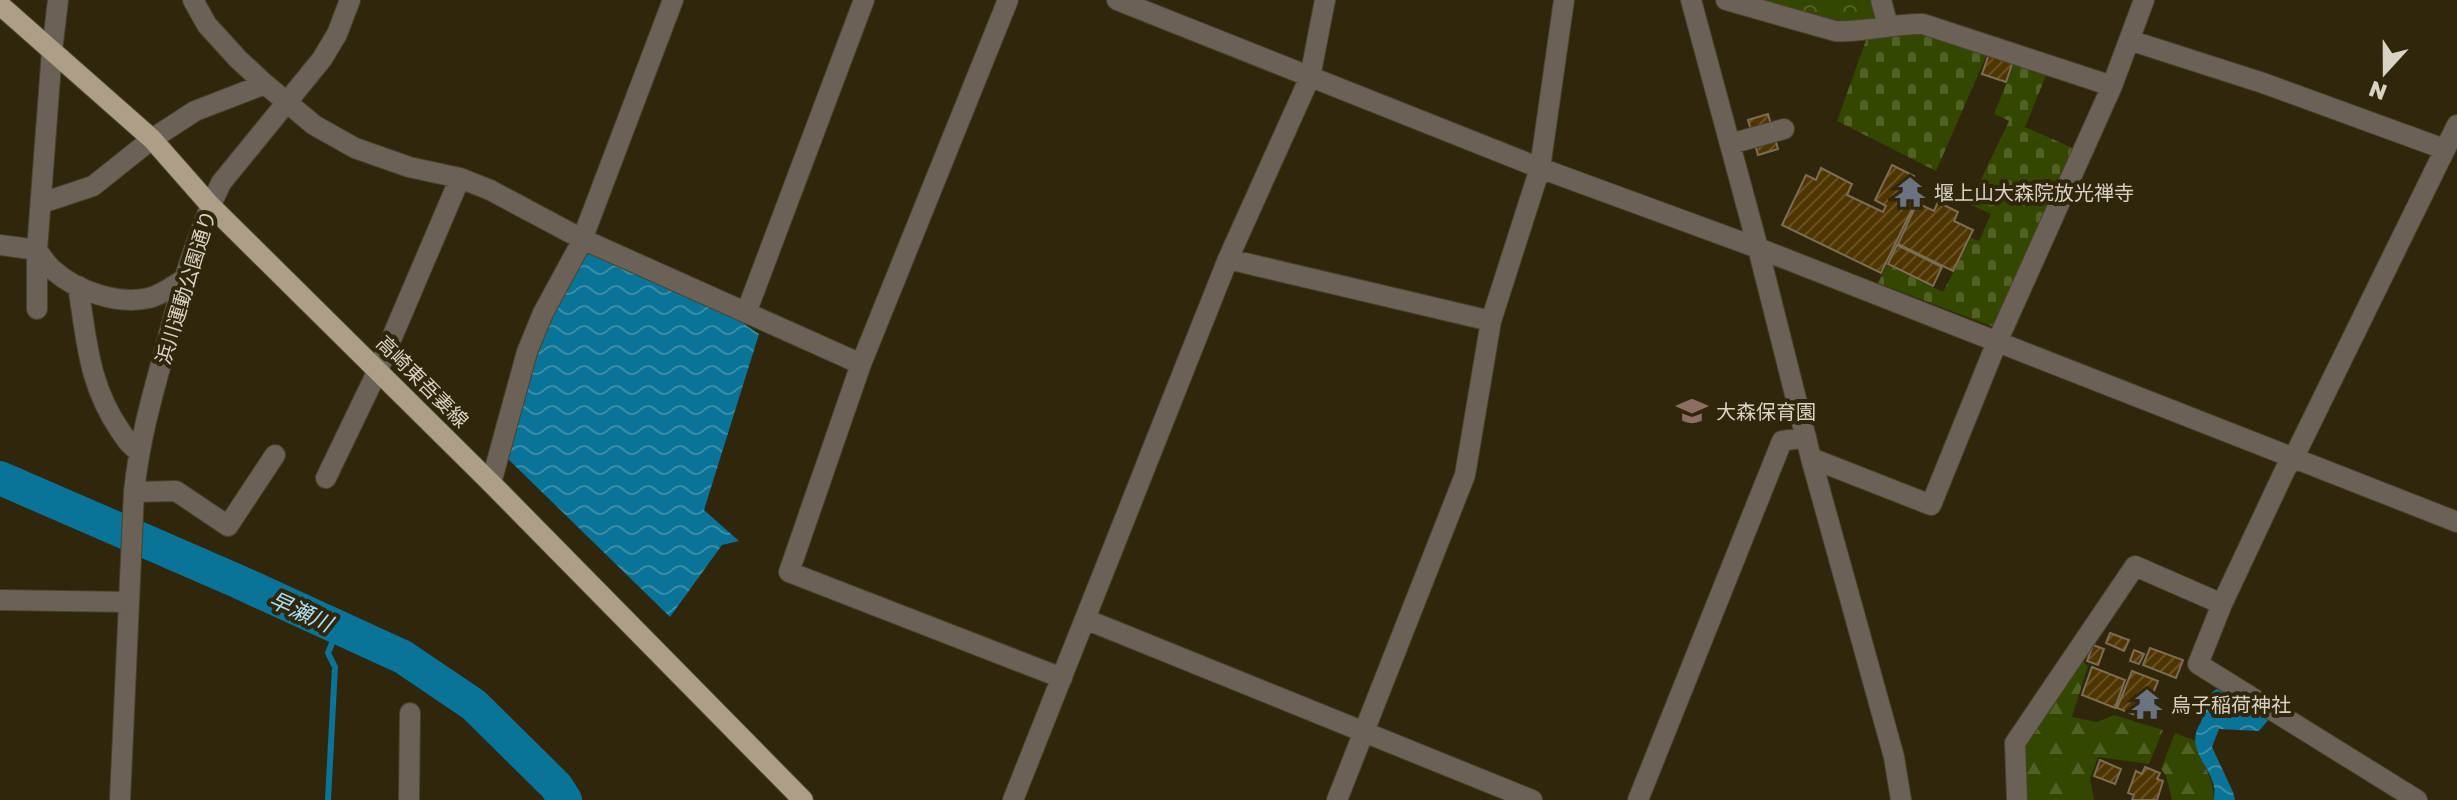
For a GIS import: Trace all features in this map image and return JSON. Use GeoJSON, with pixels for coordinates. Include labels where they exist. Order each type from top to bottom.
{"type":"FeatureCollection","features":[{"type":"Feature","properties":{"kind":"main road","name":"高崎東吾妻線"},"geometry":{"type":"LineString","coordinates":[[0,5],[152,139],[210,205],[491,483],[803,800]]}},
{"type":"Feature","properties":{"kind":"street"},"geometry":{"type":"LineString","coordinates":[[37,309],[37,250],[58,0]]}},
{"type":"Feature","properties":{"kind":"street"},"geometry":{"type":"LineString","coordinates":[[193,0],[207,25],[265,84],[314,125],[355,148],[409,167],[460,178],[490,190],[582,239],[861,364]]}},
{"type":"Feature","properties":{"kind":"street","name":"浜川運動公園通り"},"geometry":{"type":"LineString","coordinates":[[129,602],[138,450],[183,280],[210,205],[221,183],[322,59],[337,34],[350,0]]}},
{"type":"Feature","properties":{"kind":"street"},"geometry":{"type":"LineString","coordinates":[[491,483],[527,352],[543,313],[582,239],[673,0]]}},
{"type":"Feature","properties":{"kind":"street"},"geometry":{"type":"LineString","coordinates":[[746,313],[864,0]]}},
{"type":"Feature","properties":{"kind":"street"},"geometry":{"type":"LineString","coordinates":[[1008,0],[861,364],[789,572],[1062,678]]}},
{"type":"Feature","properties":{"kind":"street"},"geometry":{"type":"LineString","coordinates":[[1117,0],[1540,168],[1758,248],[2457,522]]}},
{"type":"Feature","properties":{"kind":"street"},"geometry":{"type":"LineString","coordinates":[[1013,800],[1228,259],[1310,77],[1325,0]]}},
{"type":"Feature","properties":{"kind":"street"},"geometry":{"type":"LineString","coordinates":[[1337,800],[1465,475],[1491,321],[1540,168],[1564,0]]}},
{"type":"Feature","properties":{"kind":"street"},"geometry":{"type":"LineString","coordinates":[[1691,0],[1811,458],[1894,757],[1901,800]]}},
{"type":"Feature","properties":{"kind":"street"},"geometry":{"type":"LineString","coordinates":[[1726,0],[1759,4],[1835,31],[1923,24],[2112,86]]}},
{"type":"Feature","properties":{"kind":"street"},"geometry":{"type":"LineString","coordinates":[[1881,0],[1888,26]]}},
{"type":"Feature","properties":{"kind":"street"},"geometry":{"type":"LineString","coordinates":[[1811,458],[1931,505],[1997,342],[2112,86],[2144,0]]}},
{"type":"Feature","properties":{"kind":"street"},"geometry":{"type":"LineString","coordinates":[[2129,40],[2263,83],[2444,149]]}},
{"type":"Feature","properties":{"kind":"street"},"geometry":{"type":"LineString","coordinates":[[42,203],[93,186],[152,139],[195,111],[265,84]]}},
{"type":"Feature","properties":{"kind":"street"},"geometry":{"type":"LineString","coordinates":[[2417,800],[2198,664],[2222,604],[2286,468],[2457,125]]}},
{"type":"Feature","properties":{"kind":"street"},"geometry":{"type":"LineString","coordinates":[[1730,144],[1784,129]]}},
{"type":"Feature","properties":{"kind":"street"},"geometry":{"type":"LineString","coordinates":[[326,478],[378,370],[460,178]]}},
{"type":"Feature","properties":{"kind":"street"},"geometry":{"type":"LineString","coordinates":[[0,245],[37,250],[50,269],[78,286],[114,298],[134,300],[152,297],[183,280]]}},
{"type":"Feature","properties":{"kind":"street"},"geometry":{"type":"LineString","coordinates":[[1228,259],[1491,321]]}},
{"type":"Feature","properties":{"kind":"street"},"geometry":{"type":"LineString","coordinates":[[78,286],[91,369],[98,392],[111,418],[132,447],[138,450]]}},
{"type":"Feature","properties":{"kind":"street"},"geometry":{"type":"LineString","coordinates":[[1638,800],[1782,441],[1806,437]]}},
{"type":"Feature","properties":{"kind":"street"},"geometry":{"type":"LineString","coordinates":[[134,492],[176,491],[228,526],[275,455]]}},
{"type":"Feature","properties":{"kind":"street"},"geometry":{"type":"LineString","coordinates":[[2017,800],[2015,743],[2135,566],[2222,604]]}},
{"type":"Feature","properties":{"kind":"street"},"geometry":{"type":"LineString","coordinates":[[0,600],[129,602],[120,800]]}},
{"type":"Feature","properties":{"kind":"street"},"geometry":{"type":"LineString","coordinates":[[1085,619],[1532,800]]}},
{"type":"Feature","properties":{"kind":"street"},"geometry":{"type":"LineString","coordinates":[[409,800],[410,713]]}},
{"type":"Feature","properties":{"kind":"green space"},"geometry":{"type":"Polygon","coordinates":[[[1766,0],[1874,0],[1875,22],[1836,26],[1766,3],[1766,0]]]}},
{"type":"Feature","properties":{"kind":"green space"},"geometry":{"type":"Polygon","coordinates":[[[1902,31],[1921,32],[1988,52],[1936,171],[1837,121],[1866,40],[1902,31]]]}},
{"type":"Feature","properties":{"kind":"green space"},"geometry":{"type":"Polygon","coordinates":[[[2015,62],[2047,73],[2025,127],[2075,149],[1991,326],[1878,283],[1887,265],[1943,292],[1971,238],[1979,241],[1991,214],[1969,204],[2009,121],[1994,114],[2015,62]]]}},
{"type":"Feature","properties":{"kind":"green space"},"geometry":{"type":"Polygon","coordinates":[[[2080,659],[2088,666],[2072,717],[2097,722],[2114,715],[2163,730],[2149,764],[2098,757],[2090,779],[2094,800],[2024,800],[2022,744],[2080,659]]]}},
{"type":"Feature","properties":{"kind":"green space"},"geometry":{"type":"Polygon","coordinates":[[[2175,733],[2196,741],[2212,784],[2214,800],[2172,800],[2161,769],[2175,733]]]}},
{"type":"Feature","properties":{"kind":"water"},"geometry":{"type":"Polygon","coordinates":[[[584,250],[737,315],[759,334],[704,510],[739,541],[722,545],[670,617],[505,456],[531,357],[584,250]]]}},
{"type":"Feature","properties":{"kind":"water"},"geometry":{"type":"Polygon","coordinates":[[[2217,689],[2270,718],[2259,731],[2219,729],[2212,747],[2235,800],[2214,800],[2212,780],[2196,747],[2196,733],[2207,701],[2217,689]]]}},
{"type":"Feature","properties":{"kind":"building"},"geometry":{"type":"Polygon","coordinates":[[[1989,54],[2013,62],[2006,82],[1982,74],[1989,54]]]}},
{"type":"Feature","properties":{"kind":"building"},"geometry":{"type":"Polygon","coordinates":[[[1768,114],[1778,149],[1758,155],[1748,120],[1768,114]]]}},
{"type":"Feature","properties":{"kind":"building"},"geometry":{"type":"Polygon","coordinates":[[[1892,165],[1914,176],[1905,196],[1916,201],[1881,273],[1782,225],[1806,175],[1816,180],[1821,168],[1852,184],[1847,195],[1883,212],[1886,206],[1875,200],[1892,165]]]}},
{"type":"Feature","properties":{"kind":"building"},"geometry":{"type":"Polygon","coordinates":[[[1938,202],[1958,212],[1954,221],[1973,230],[1953,271],[1898,244],[1917,203],[1934,211],[1938,202]]]}},
{"type":"Feature","properties":{"kind":"building"},"geometry":{"type":"Polygon","coordinates":[[[1897,245],[1942,267],[1933,286],[1888,264],[1897,245]]]}},
{"type":"Feature","properties":{"kind":"building"},"geometry":{"type":"Polygon","coordinates":[[[2110,633],[2129,640],[2124,651],[2106,643],[2110,633]]]}},
{"type":"Feature","properties":{"kind":"building"},"geometry":{"type":"Polygon","coordinates":[[[2093,645],[2104,649],[2098,665],[2087,661],[2093,645]]]}},
{"type":"Feature","properties":{"kind":"building"},"geometry":{"type":"Polygon","coordinates":[[[2150,648],[2183,660],[2176,678],[2143,665],[2150,648]]]}},
{"type":"Feature","properties":{"kind":"building"},"geometry":{"type":"Polygon","coordinates":[[[2134,650],[2144,654],[2139,664],[2130,661],[2134,650]]]}},
{"type":"Feature","properties":{"kind":"building"},"geometry":{"type":"Polygon","coordinates":[[[2092,667],[2125,680],[2115,708],[2082,695],[2092,667]]]}},
{"type":"Feature","properties":{"kind":"building"},"geometry":{"type":"Polygon","coordinates":[[[2132,671],[2158,681],[2143,718],[2117,708],[2132,671]]]}},
{"type":"Feature","properties":{"kind":"building"},"geometry":{"type":"Polygon","coordinates":[[[2100,760],[2121,769],[2115,784],[2094,776],[2100,760]]]}},
{"type":"Feature","properties":{"kind":"building"},"geometry":{"type":"Polygon","coordinates":[[[2145,767],[2160,773],[2157,779],[2163,781],[2157,800],[2132,800],[2134,795],[2128,793],[2136,771],[2142,774],[2145,767]]]}},
{"type":"Feature","properties":{"kind":"waterway","name":"早瀬川"},"geometry":{"type":"LineString","coordinates":[[0,478],[403,657],[474,705],[556,786],[565,800]]}},
{"type":"Feature","properties":{"kind":"waterway"},"geometry":{"type":"LineString","coordinates":[[328,800],[335,667],[328,653],[339,626]]}},
{"type":"Feature","properties":{"kind":"place","name":"堰上山大森院放光禅寺"},"geometry":{"type":"Point","coordinates":[1910,192]}},
{"type":"Feature","properties":{"kind":"place","name":"大森保育園"},"geometry":{"type":"Point","coordinates":[1692,411]}},
{"type":"Feature","properties":{"kind":"place","name":"烏子稲荷神社"},"geometry":{"type":"Point","coordinates":[2147,704]}}]}
